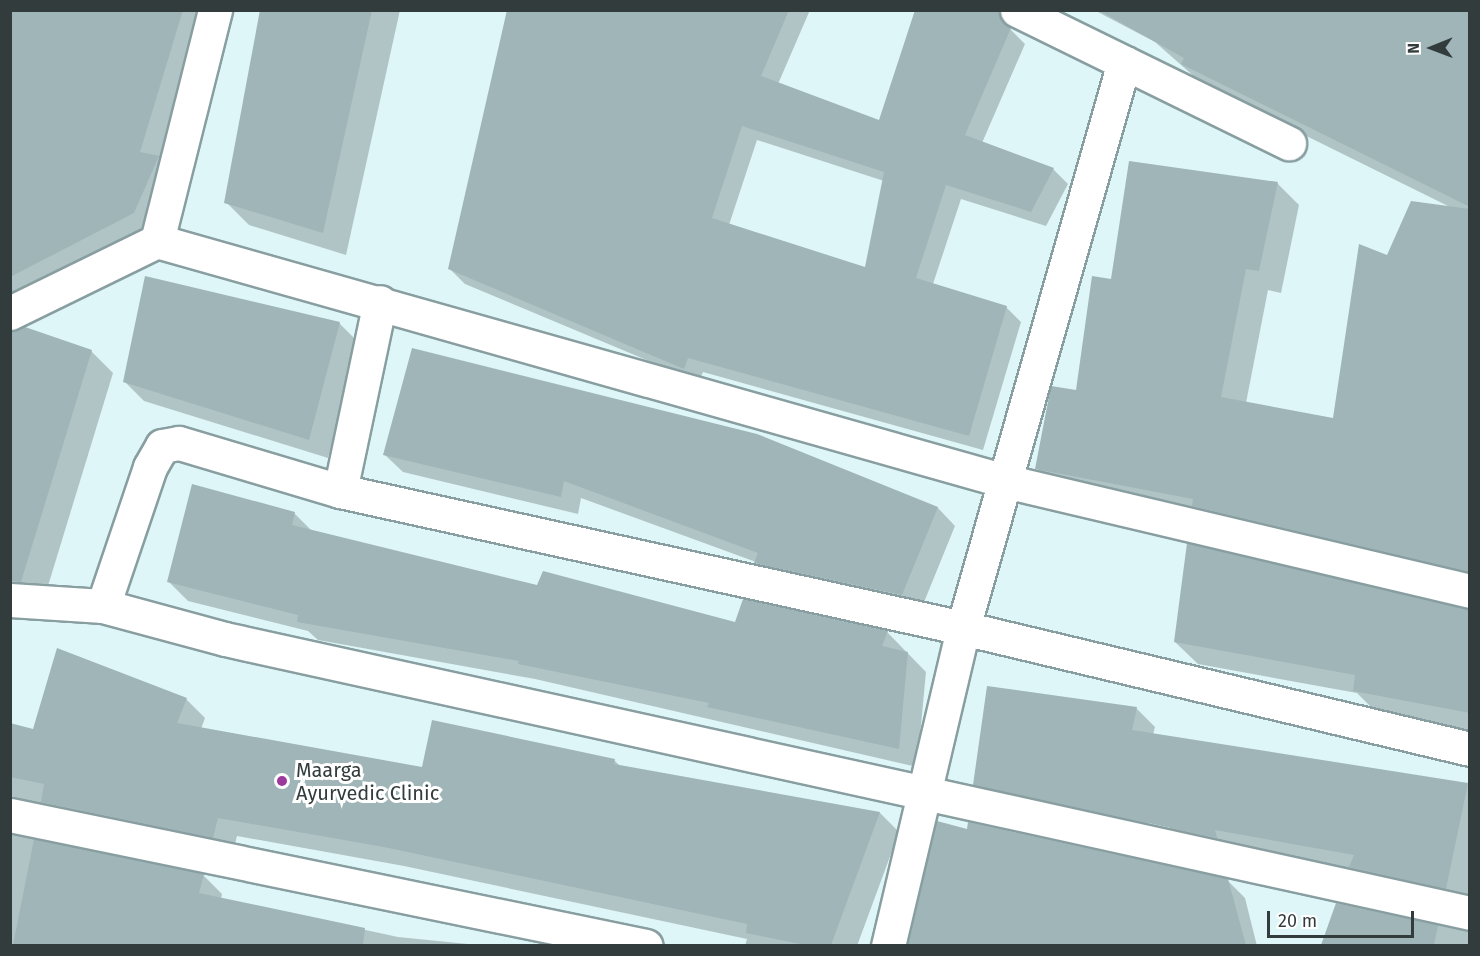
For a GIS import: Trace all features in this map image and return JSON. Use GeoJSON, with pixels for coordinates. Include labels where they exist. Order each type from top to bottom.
{"type":"FeatureCollection","features":[{"type":"Feature","properties":{"kind":"street"},"geometry":{"type":"LineString","coordinates":[[156,240],[215,10]]}},
{"type":"Feature","properties":{"kind":"street"},"geometry":{"type":"LineString","coordinates":[[1017,10],[1289,143]]}},
{"type":"Feature","properties":{"kind":"street"},"geometry":{"type":"LineString","coordinates":[[888,945],[963,628],[1124,62]]}},
{"type":"Feature","properties":{"kind":"street"},"geometry":{"type":"LineString","coordinates":[[10,313],[156,240],[1005,481],[1470,591]]}},
{"type":"Feature","properties":{"kind":"street"},"geometry":{"type":"LineString","coordinates":[[340,491],[380,302]]}},
{"type":"Feature","properties":{"kind":"street"},"geometry":{"type":"LineString","coordinates":[[103,606],[150,467],[162,446],[179,443],[340,491],[963,628],[1470,749]]}},
{"type":"Feature","properties":{"kind":"street"},"geometry":{"type":"LineString","coordinates":[[10,600],[103,606],[225,639],[925,790],[1470,913]]}},
{"type":"Feature","properties":{"kind":"street"},"geometry":{"type":"LineString","coordinates":[[10,815],[646,945]]}},
{"type":"Feature","properties":{"kind":"building"},"geometry":{"type":"Polygon","coordinates":[[[10,10],[183,10],[140,152],[159,156],[134,213],[10,277],[10,10]]]}},
{"type":"Feature","properties":{"kind":"building"},"geometry":{"type":"Polygon","coordinates":[[[260,10],[372,10],[323,233],[224,203],[260,10]]]}},
{"type":"Feature","properties":{"kind":"building"},"geometry":{"type":"Polygon","coordinates":[[[507,10],[789,10],[761,76],[879,120],[915,10],[998,10],[1002,21],[1011,28],[965,135],[1054,168],[1031,212],[946,185],[916,278],[1007,306],[969,436],[688,358],[684,369],[448,269],[507,10]],[[742,126],[712,218],[865,267],[884,172],[742,126]]]}},
{"type":"Feature","properties":{"kind":"building"},"geometry":{"type":"Polygon","coordinates":[[[1098,10],[1470,10],[1470,207],[1181,64],[1184,58],[1098,10]]]}},
{"type":"Feature","properties":{"kind":"building"},"geometry":{"type":"Polygon","coordinates":[[[1129,161],[1278,182],[1259,271],[1246,269],[1221,397],[1333,418],[1359,244],[1387,255],[1411,201],[1470,209],[1470,572],[1192,506],[1193,499],[1035,469],[1051,386],[1076,390],[1092,276],[1111,279],[1129,161]]]}},
{"type":"Feature","properties":{"kind":"building"},"geometry":{"type":"Polygon","coordinates":[[[145,276],[340,322],[309,440],[123,382],[145,276]]]}},
{"type":"Feature","properties":{"kind":"building"},"geometry":{"type":"Polygon","coordinates":[[[25,327],[92,350],[21,582],[10,581],[10,331],[25,327]]]}},
{"type":"Feature","properties":{"kind":"building"},"geometry":{"type":"Polygon","coordinates":[[[412,348],[757,434],[938,507],[902,595],[754,563],[758,553],[564,481],[561,497],[383,455],[412,348]]]}},
{"type":"Feature","properties":{"kind":"building"},"geometry":{"type":"Polygon","coordinates":[[[192,484],[295,512],[292,525],[537,585],[543,571],[735,622],[743,599],[888,631],[882,646],[908,652],[899,749],[707,707],[709,703],[518,664],[519,661],[297,622],[298,615],[167,582],[192,484]]]}},
{"type":"Feature","properties":{"kind":"building"},"geometry":{"type":"Polygon","coordinates":[[[1187,543],[1470,609],[1470,713],[1353,691],[1355,675],[1174,642],[1187,543]]]}},
{"type":"Feature","properties":{"kind":"building"},"geometry":{"type":"Polygon","coordinates":[[[57,648],[187,698],[177,723],[422,767],[432,720],[615,759],[614,764],[880,812],[831,945],[805,945],[746,933],[747,924],[384,847],[218,818],[213,838],[41,802],[44,784],[10,777],[10,723],[33,729],[57,648]]]}},
{"type":"Feature","properties":{"kind":"building"},"geometry":{"type":"Polygon","coordinates":[[[987,686],[1137,707],[1132,730],[1468,783],[1446,889],[1349,867],[1354,855],[1215,830],[1217,838],[973,785],[987,686]]]}},
{"type":"Feature","properties":{"kind":"building"},"geometry":{"type":"Polygon","coordinates":[[[937,821],[967,829],[968,822],[1228,879],[1246,945],[908,945],[937,821]]]}},
{"type":"Feature","properties":{"kind":"building"},"geometry":{"type":"Polygon","coordinates":[[[34,839],[204,874],[199,893],[365,928],[363,945],[13,945],[34,839]]]}},
{"type":"Feature","properties":{"kind":"building"},"geometry":{"type":"Polygon","coordinates":[[[1336,903],[1438,925],[1434,945],[1321,945],[1336,903]]]}},
{"type":"Feature","properties":{"kind":"place","name":"Maarga Ayurvedic Clinic"},"geometry":{"type":"Point","coordinates":[282,781]}}]}
